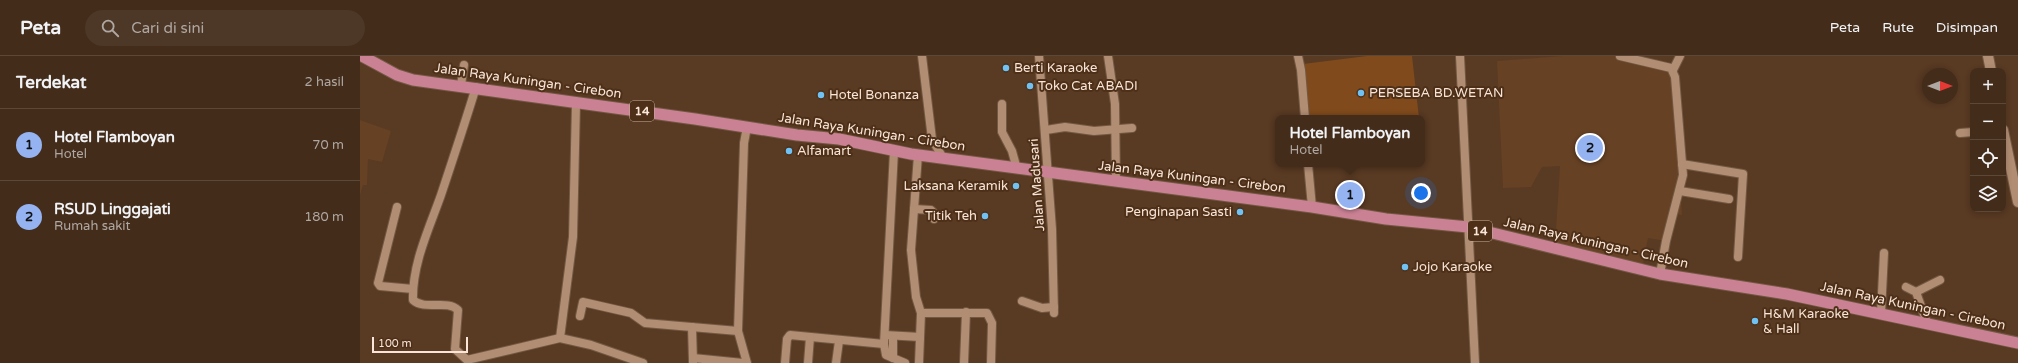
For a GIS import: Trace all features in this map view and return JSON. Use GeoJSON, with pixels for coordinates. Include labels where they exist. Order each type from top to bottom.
{"type":"FeatureCollection","features":[{"type":"Feature","properties":{"kind":"highway","name":"Jalan Raya Kuningan - Cirebon"},"geometry":{"type":"LineString","coordinates":[[362,56],[397,75],[413,80],[476,87],[797,135],[839,139],[894,151],[1018,169],[1468,228],[1660,274],[1775,291],[2018,342]]}},
{"type":"Feature","properties":{"kind":"street"},"geometry":{"type":"LineString","coordinates":[[919,363],[921,313],[916,297],[911,250],[914,209],[930,156],[932,139],[922,56]]}},
{"type":"Feature","properties":{"kind":"street","name":"Jalan Madusari"},"geometry":{"type":"LineString","coordinates":[[1022,301],[1042,308],[1054,310],[1049,173],[1039,56]]}},
{"type":"Feature","properties":{"kind":"street"},"geometry":{"type":"LineString","coordinates":[[1108,56],[1115,104],[1114,129],[1116,181]]}},
{"type":"Feature","properties":{"kind":"street"},"geometry":{"type":"LineString","coordinates":[[1298,56],[1301,70],[1305,115]]}},
{"type":"Feature","properties":{"kind":"street"},"geometry":{"type":"LineString","coordinates":[[1460,56],[1475,363]]}},
{"type":"Feature","properties":{"kind":"street"},"geometry":{"type":"LineString","coordinates":[[1620,56],[1671,68],[1673,70]]}},
{"type":"Feature","properties":{"kind":"street"},"geometry":{"type":"LineString","coordinates":[[1660,274],[1666,241],[1683,175],[1673,70],[1680,56]]}},
{"type":"Feature","properties":{"kind":"street"},"geometry":{"type":"LineString","coordinates":[[1988,56],[1990,68]]}},
{"type":"Feature","properties":{"kind":"street"},"geometry":{"type":"LineString","coordinates":[[461,85],[464,65]]}},
{"type":"Feature","properties":{"kind":"street"},"geometry":{"type":"LineString","coordinates":[[476,87],[423,241],[413,289],[413,300],[416,303],[456,308],[458,310],[455,349],[467,360],[560,338],[592,345],[643,363]]}},
{"type":"Feature","properties":{"kind":"street"},"geometry":{"type":"LineString","coordinates":[[560,338],[573,237],[576,103]]}},
{"type":"Feature","properties":{"kind":"street"},"geometry":{"type":"LineString","coordinates":[[1002,104],[1002,132],[1012,151],[1018,169]]}},
{"type":"Feature","properties":{"kind":"street"},"geometry":{"type":"LineString","coordinates":[[747,127],[744,143],[738,331],[747,363]]}},
{"type":"Feature","properties":{"kind":"street"},"geometry":{"type":"LineString","coordinates":[[1046,130],[1065,127],[1094,131],[1132,128]]}},
{"type":"Feature","properties":{"kind":"street"},"geometry":{"type":"LineString","coordinates":[[1960,133],[1970,132]]}},
{"type":"Feature","properties":{"kind":"street"},"geometry":{"type":"LineString","coordinates":[[2006,140],[2015,168],[2018,202]]}},
{"type":"Feature","properties":{"kind":"street"},"geometry":{"type":"LineString","coordinates":[[893,358],[889,335],[894,151]]}},
{"type":"Feature","properties":{"kind":"street"},"geometry":{"type":"LineString","coordinates":[[1682,164],[1742,174],[1738,257]]}},
{"type":"Feature","properties":{"kind":"street"},"geometry":{"type":"LineString","coordinates":[[1308,167],[1312,207]]}},
{"type":"Feature","properties":{"kind":"street"},"geometry":{"type":"LineString","coordinates":[[1680,191],[1729,200]]}},
{"type":"Feature","properties":{"kind":"street"},"geometry":{"type":"LineString","coordinates":[[397,207],[378,283],[380,286],[413,289]]}},
{"type":"Feature","properties":{"kind":"street"},"geometry":{"type":"LineString","coordinates":[[914,209],[931,210],[933,212],[934,219]]}},
{"type":"Feature","properties":{"kind":"street"},"geometry":{"type":"LineString","coordinates":[[1881,313],[1884,253]]}},
{"type":"Feature","properties":{"kind":"street"},"geometry":{"type":"LineString","coordinates":[[1916,292],[1940,280]]}},
{"type":"Feature","properties":{"kind":"street"},"geometry":{"type":"LineString","coordinates":[[1906,287],[1916,292],[1927,323]]}},
{"type":"Feature","properties":{"kind":"street"},"geometry":{"type":"LineString","coordinates":[[580,316],[583,302],[631,313],[645,323],[738,331]]}},
{"type":"Feature","properties":{"kind":"street"},"geometry":{"type":"LineString","coordinates":[[964,363],[966,312]]}},
{"type":"Feature","properties":{"kind":"street"},"geometry":{"type":"LineString","coordinates":[[921,313],[983,312],[989,315],[992,323],[991,363]]}},
{"type":"Feature","properties":{"kind":"street"},"geometry":{"type":"LineString","coordinates":[[692,327],[693,360],[743,363]]}},
{"type":"Feature","properties":{"kind":"street"},"geometry":{"type":"LineString","coordinates":[[889,335],[920,337]]}},
{"type":"Feature","properties":{"kind":"street"},"geometry":{"type":"LineString","coordinates":[[889,335],[884,344],[886,355],[904,363]]}},
{"type":"Feature","properties":{"kind":"street"},"geometry":{"type":"LineString","coordinates":[[785,363],[788,336],[884,344]]}},
{"type":"Feature","properties":{"kind":"street"},"geometry":{"type":"LineString","coordinates":[[808,363],[810,337]]}},
{"type":"Feature","properties":{"kind":"street"},"geometry":{"type":"LineString","coordinates":[[836,363],[839,341]]}},
{"type":"Feature","properties":{"kind":"shaded area","name":"PERSEBA BD.WETAN"},"geometry":{"type":"Polygon","coordinates":[[[1367,56],[1412,56],[1419,115],[1308,115],[1303,64],[1367,56]]]}},
{"type":"Feature","properties":{"kind":"shaded area"},"geometry":{"type":"Polygon","coordinates":[[[1562,56],[1615,56],[1668,67],[1674,78],[1682,215],[1673,214],[1666,241],[1648,238],[1643,264],[1555,246],[1560,166],[1542,167],[1531,187],[1503,188],[1497,61],[1562,56]]]}},
{"type":"Feature","properties":{"kind":"shaded area"},"geometry":{"type":"Polygon","coordinates":[[[360,120],[391,131],[382,162],[368,159],[367,185],[363,185],[360,195],[360,120]]]}},
{"type":"Feature","properties":{"kind":"place","name":"Berti Karaoke"},"geometry":{"type":"Point","coordinates":[1006,68]}},
{"type":"Feature","properties":{"kind":"place","name":"Toko Cat ABADI"},"geometry":{"type":"Point","coordinates":[1030,86]}},
{"type":"Feature","properties":{"kind":"place","name":"PERSEBA BD.WETAN"},"geometry":{"type":"Point","coordinates":[1361,93]}},
{"type":"Feature","properties":{"kind":"place","name":"Hotel Bonanza"},"geometry":{"type":"Point","coordinates":[821,95]}},
{"type":"Feature","properties":{"kind":"place","name":"RSUD Linggajati"},"geometry":{"type":"Point","coordinates":[1590,148]}},
{"type":"Feature","properties":{"kind":"place","name":"Alfamart"},"geometry":{"type":"Point","coordinates":[789,151]}},
{"type":"Feature","properties":{"kind":"place","name":"Laksana Keramik"},"geometry":{"type":"Point","coordinates":[1016,186]}},
{"type":"Feature","properties":{"kind":"place","name":"Hotel Flamboyan"},"geometry":{"type":"Point","coordinates":[1350,195]}},
{"type":"Feature","properties":{"kind":"place","name":"Penginapan Sasti"},"geometry":{"type":"Point","coordinates":[1240,212]}},
{"type":"Feature","properties":{"kind":"place","name":"Titik Teh"},"geometry":{"type":"Point","coordinates":[985,216]}},
{"type":"Feature","properties":{"kind":"place","name":"Jojo Karaoke"},"geometry":{"type":"Point","coordinates":[1405,267]}},
{"type":"Feature","properties":{"kind":"place","name":"H&M Karaoke & Hall"},"geometry":{"type":"Point","coordinates":[1755,321]}}]}
